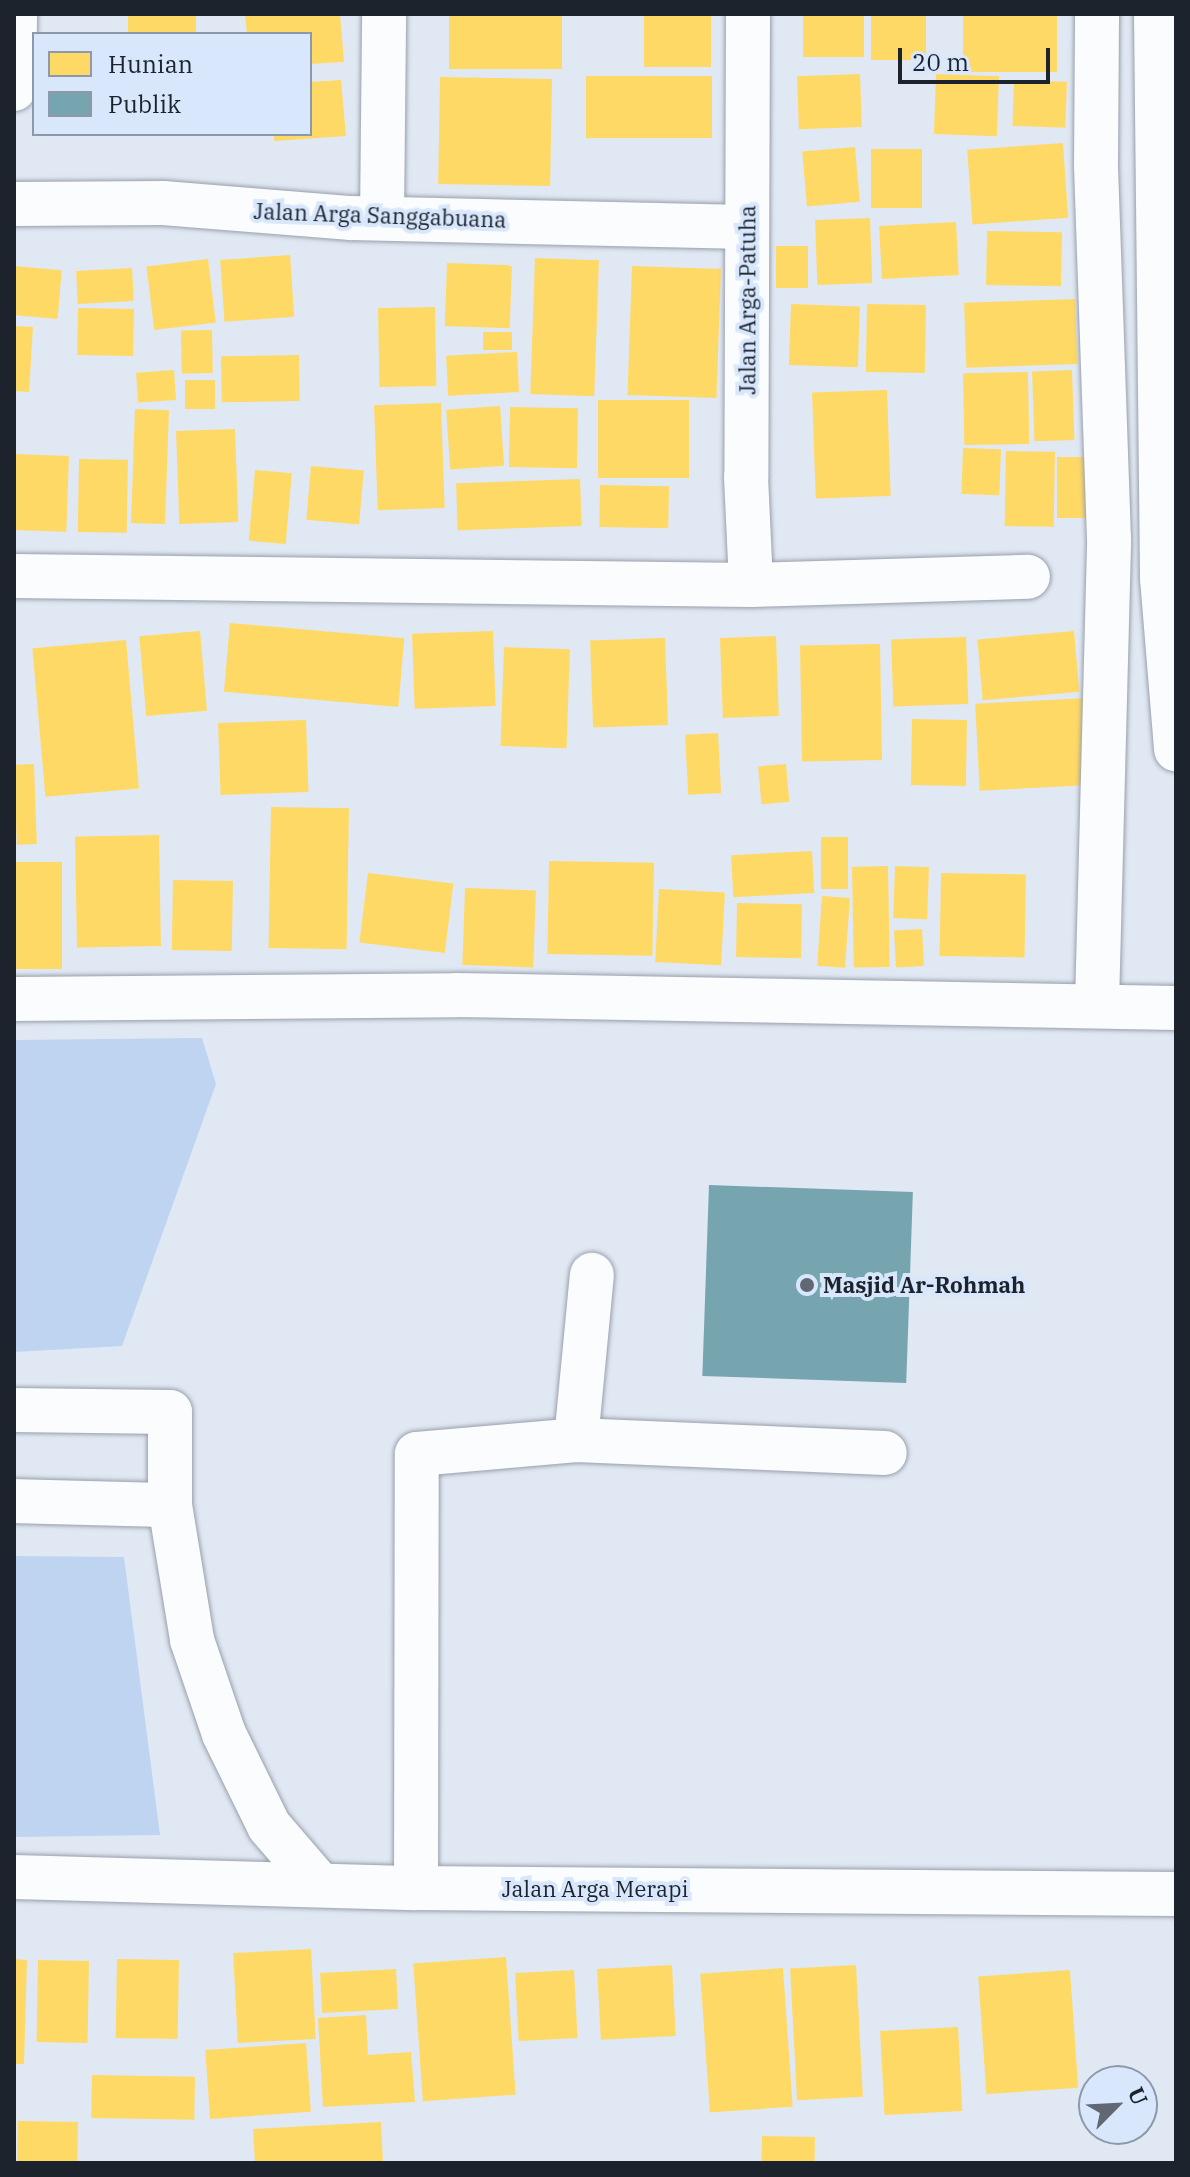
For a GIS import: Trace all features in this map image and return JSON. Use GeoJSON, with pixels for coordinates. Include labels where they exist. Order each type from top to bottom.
{"type":"FeatureCollection","features":[{"type":"Feature","properties":{"kind":"street"},"geometry":{"type":"LineString","coordinates":[[14,89],[15,14]]}},
{"type":"Feature","properties":{"kind":"street"},"geometry":{"type":"LineString","coordinates":[[382,218],[384,14]]}},
{"type":"Feature","properties":{"kind":"street","name":"Jalan Arga-Patuha"},"geometry":{"type":"LineString","coordinates":[[748,14],[751,585]]}},
{"type":"Feature","properties":{"kind":"street"},"geometry":{"type":"LineString","coordinates":[[1097,14],[1096,164],[1109,574],[1097,1004]]}},
{"type":"Feature","properties":{"kind":"street"},"geometry":{"type":"LineString","coordinates":[[1156,14],[1176,749]]}},
{"type":"Feature","properties":{"kind":"street","name":"Jalan Arga Sanggabuana"},"geometry":{"type":"LineString","coordinates":[[14,204],[163,203],[382,218],[747,227]]}},
{"type":"Feature","properties":{"kind":"street"},"geometry":{"type":"LineString","coordinates":[[1109,574],[1169,578]]}},
{"type":"Feature","properties":{"kind":"street"},"geometry":{"type":"LineString","coordinates":[[14,576],[751,585],[1028,577]]}},
{"type":"Feature","properties":{"kind":"street"},"geometry":{"type":"LineString","coordinates":[[14,999],[456,995],[1097,1004],[1176,1008]]}},
{"type":"Feature","properties":{"kind":"street"},"geometry":{"type":"LineString","coordinates":[[576,1440],[592,1275]]}},
{"type":"Feature","properties":{"kind":"street"},"geometry":{"type":"LineString","coordinates":[[14,1410],[170,1412],[170,1505],[192,1640],[224,1734],[269,1826],[319,1884]]}},
{"type":"Feature","properties":{"kind":"street"},"geometry":{"type":"LineString","coordinates":[[416,1888],[417,1454],[576,1440],[885,1453]]}},
{"type":"Feature","properties":{"kind":"street"},"geometry":{"type":"LineString","coordinates":[[14,1501],[170,1505]]}},
{"type":"Feature","properties":{"kind":"street","name":"Jalan Arga Merapi"},"geometry":{"type":"LineString","coordinates":[[14,1877],[416,1888],[1176,1894]]}},
{"type":"Feature","properties":{"kind":"shaded area"},"geometry":{"type":"Polygon","coordinates":[[[202,1038],[216,1084],[122,1346],[14,1352],[14,1040],[202,1038]]]}},
{"type":"Feature","properties":{"kind":"shaded area"},"geometry":{"type":"Polygon","coordinates":[[[14,1556],[124,1557],[160,1835],[14,1837],[14,1556]]]}},
{"type":"Feature","properties":{"kind":"building: Hunian"},"geometry":{"type":"Polygon","coordinates":[[[128,14],[196,14],[196,32],[128,32],[128,14]]]}},
{"type":"Feature","properties":{"kind":"building: Hunian"},"geometry":{"type":"Polygon","coordinates":[[[245,14],[340,14],[344,62],[312,64],[312,32],[247,32],[245,14]]]}},
{"type":"Feature","properties":{"kind":"building: Hunian"},"geometry":{"type":"Polygon","coordinates":[[[449,14],[562,14],[562,69],[449,69],[449,14]]]}},
{"type":"Feature","properties":{"kind":"building: Hunian"},"geometry":{"type":"Polygon","coordinates":[[[644,14],[711,14],[711,67],[644,67],[644,14]]]}},
{"type":"Feature","properties":{"kind":"building: Hunian"},"geometry":{"type":"Polygon","coordinates":[[[803,14],[864,14],[864,57],[803,57],[803,14]]]}},
{"type":"Feature","properties":{"kind":"building: Hunian"},"geometry":{"type":"Polygon","coordinates":[[[871,14],[926,14],[926,60],[871,60],[871,14]]]}},
{"type":"Feature","properties":{"kind":"building: Hunian"},"geometry":{"type":"Polygon","coordinates":[[[963,14],[1057,14],[1057,72],[963,72],[963,14]]]}},
{"type":"Feature","properties":{"kind":"building: Hunian"},"geometry":{"type":"Polygon","coordinates":[[[860,74],[862,127],[799,129],[797,76],[860,74]]]}},
{"type":"Feature","properties":{"kind":"building: Hunian"},"geometry":{"type":"Polygon","coordinates":[[[936,74],[999,76],[997,136],[934,134],[936,74]]]}},
{"type":"Feature","properties":{"kind":"building: Hunian"},"geometry":{"type":"Polygon","coordinates":[[[586,76],[712,76],[712,138],[586,138],[586,76]]]}},
{"type":"Feature","properties":{"kind":"building: Hunian"},"geometry":{"type":"Polygon","coordinates":[[[440,77],[552,79],[550,186],[438,184],[440,77]]]}},
{"type":"Feature","properties":{"kind":"building: Hunian"},"geometry":{"type":"Polygon","coordinates":[[[341,80],[346,136],[274,141],[274,136],[312,136],[312,82],[341,80]]]}},
{"type":"Feature","properties":{"kind":"building: Hunian"},"geometry":{"type":"Polygon","coordinates":[[[1014,80],[1067,82],[1065,128],[1012,126],[1014,80]]]}},
{"type":"Feature","properties":{"kind":"building: Hunian"},"geometry":{"type":"Polygon","coordinates":[[[1063,143],[1068,218],[972,225],[967,150],[1063,143]]]}},
{"type":"Feature","properties":{"kind":"building: Hunian"},"geometry":{"type":"Polygon","coordinates":[[[855,147],[860,202],[807,206],[802,152],[855,147]]]}},
{"type":"Feature","properties":{"kind":"building: Hunian"},"geometry":{"type":"Polygon","coordinates":[[[871,149],[922,149],[922,208],[871,208],[871,149]]]}},
{"type":"Feature","properties":{"kind":"building: Hunian"},"geometry":{"type":"Polygon","coordinates":[[[870,218],[872,283],[817,285],[815,220],[870,218]]]}},
{"type":"Feature","properties":{"kind":"building: Hunian"},"geometry":{"type":"Polygon","coordinates":[[[956,222],[959,275],[882,279],[879,226],[956,222]]]}},
{"type":"Feature","properties":{"kind":"building: Hunian"},"geometry":{"type":"Polygon","coordinates":[[[987,231],[1062,232],[1061,286],[986,285],[987,231]]]}},
{"type":"Feature","properties":{"kind":"building: Hunian"},"geometry":{"type":"Polygon","coordinates":[[[776,246],[808,246],[808,288],[776,288],[776,246]]]}},
{"type":"Feature","properties":{"kind":"building: Hunian"},"geometry":{"type":"Polygon","coordinates":[[[290,255],[294,317],[224,322],[220,260],[290,255]]]}},
{"type":"Feature","properties":{"kind":"building: Hunian"},"geometry":{"type":"Polygon","coordinates":[[[535,258],[599,260],[594,396],[530,394],[535,258]]]}},
{"type":"Feature","properties":{"kind":"building: Hunian"},"geometry":{"type":"Polygon","coordinates":[[[208,259],[216,323],[154,330],[146,267],[208,259]]]}},
{"type":"Feature","properties":{"kind":"building: Hunian"},"geometry":{"type":"Polygon","coordinates":[[[447,263],[512,265],[510,328],[445,326],[447,263]]]}},
{"type":"Feature","properties":{"kind":"building: Hunian"},"geometry":{"type":"Polygon","coordinates":[[[14,266],[62,270],[58,319],[14,315],[14,266]]]}},
{"type":"Feature","properties":{"kind":"building: Hunian"},"geometry":{"type":"Polygon","coordinates":[[[632,266],[721,269],[716,398],[627,395],[632,266]]]}},
{"type":"Feature","properties":{"kind":"building: Hunian"},"geometry":{"type":"Polygon","coordinates":[[[132,268],[134,301],[78,304],[76,271],[132,268]]]}},
{"type":"Feature","properties":{"kind":"building: Hunian"},"geometry":{"type":"Polygon","coordinates":[[[1075,299],[1077,364],[966,368],[964,303],[1075,299]]]}},
{"type":"Feature","properties":{"kind":"building: Hunian"},"geometry":{"type":"Polygon","coordinates":[[[791,304],[860,306],[858,367],[789,365],[791,304]]]}},
{"type":"Feature","properties":{"kind":"building: Hunian"},"geometry":{"type":"Polygon","coordinates":[[[867,304],[926,305],[925,373],[866,372],[867,304]]]}},
{"type":"Feature","properties":{"kind":"building: Hunian"},"geometry":{"type":"Polygon","coordinates":[[[435,307],[436,386],[379,387],[378,308],[435,307]]]}},
{"type":"Feature","properties":{"kind":"building: Hunian"},"geometry":{"type":"Polygon","coordinates":[[[78,308],[134,309],[133,356],[77,355],[78,308]]]}},
{"type":"Feature","properties":{"kind":"building: Hunian"},"geometry":{"type":"Polygon","coordinates":[[[14,326],[33,327],[29,392],[14,391],[14,326]]]}},
{"type":"Feature","properties":{"kind":"building: Hunian"},"geometry":{"type":"Polygon","coordinates":[[[212,330],[213,373],[182,374],[181,331],[212,330]]]}},
{"type":"Feature","properties":{"kind":"building: Hunian"},"geometry":{"type":"Polygon","coordinates":[[[483,332],[512,332],[512,350],[483,350],[483,332]]]}},
{"type":"Feature","properties":{"kind":"building: Hunian"},"geometry":{"type":"Polygon","coordinates":[[[517,352],[519,392],[448,396],[446,356],[517,352]]]}},
{"type":"Feature","properties":{"kind":"building: Hunian"},"geometry":{"type":"Polygon","coordinates":[[[299,355],[300,401],[222,402],[221,356],[299,355]]]}},
{"type":"Feature","properties":{"kind":"building: Hunian"},"geometry":{"type":"Polygon","coordinates":[[[174,370],[176,400],[138,403],[136,373],[174,370]]]}},
{"type":"Feature","properties":{"kind":"building: Hunian"},"geometry":{"type":"Polygon","coordinates":[[[1072,370],[1074,440],[1034,441],[1032,371],[1072,370]]]}},
{"type":"Feature","properties":{"kind":"building: Hunian"},"geometry":{"type":"Polygon","coordinates":[[[1028,372],[1029,444],[964,445],[963,373],[1028,372]]]}},
{"type":"Feature","properties":{"kind":"building: Hunian"},"geometry":{"type":"Polygon","coordinates":[[[185,380],[215,380],[215,409],[185,409],[185,380]]]}},
{"type":"Feature","properties":{"kind":"building: Hunian"},"geometry":{"type":"Polygon","coordinates":[[[887,390],[891,496],[816,499],[812,393],[887,390]]]}},
{"type":"Feature","properties":{"kind":"building: Hunian"},"geometry":{"type":"Polygon","coordinates":[[[598,400],[689,400],[689,478],[598,478],[598,400]]]}},
{"type":"Feature","properties":{"kind":"building: Hunian"},"geometry":{"type":"Polygon","coordinates":[[[441,403],[445,508],[378,510],[374,405],[441,403]]]}},
{"type":"Feature","properties":{"kind":"building: Hunian"},"geometry":{"type":"Polygon","coordinates":[[[500,406],[504,466],[450,470],[446,410],[500,406]]]}},
{"type":"Feature","properties":{"kind":"building: Hunian"},"geometry":{"type":"Polygon","coordinates":[[[510,407],[578,408],[577,468],[509,467],[510,407]]]}},
{"type":"Feature","properties":{"kind":"building: Hunian"},"geometry":{"type":"Polygon","coordinates":[[[135,409],[169,410],[165,524],[131,523],[135,409]]]}},
{"type":"Feature","properties":{"kind":"building: Hunian"},"geometry":{"type":"Polygon","coordinates":[[[235,429],[238,522],[179,524],[176,431],[235,429]]]}},
{"type":"Feature","properties":{"kind":"building: Hunian"},"geometry":{"type":"Polygon","coordinates":[[[963,448],[1001,449],[999,495],[961,494],[963,448]]]}},
{"type":"Feature","properties":{"kind":"building: Hunian"},"geometry":{"type":"Polygon","coordinates":[[[1006,451],[1055,452],[1054,527],[1005,526],[1006,451]]]}},
{"type":"Feature","properties":{"kind":"building: Hunian"},"geometry":{"type":"Polygon","coordinates":[[[14,454],[69,456],[66,532],[14,530],[14,454]]]}},
{"type":"Feature","properties":{"kind":"building: Hunian"},"geometry":{"type":"Polygon","coordinates":[[[1057,457],[1087,457],[1087,518],[1057,518],[1057,457]]]}},
{"type":"Feature","properties":{"kind":"building: Hunian"},"geometry":{"type":"Polygon","coordinates":[[[79,459],[128,460],[127,533],[78,532],[79,459]]]}},
{"type":"Feature","properties":{"kind":"building: Hunian"},"geometry":{"type":"Polygon","coordinates":[[[311,466],[364,471],[359,524],[306,520],[311,466]]]}},
{"type":"Feature","properties":{"kind":"building: Hunian"},"geometry":{"type":"Polygon","coordinates":[[[255,470],[292,473],[286,544],[249,541],[255,470]]]}},
{"type":"Feature","properties":{"kind":"building: Hunian"},"geometry":{"type":"Polygon","coordinates":[[[580,479],[582,526],[458,530],[456,483],[580,479]]]}},
{"type":"Feature","properties":{"kind":"building: Hunian"},"geometry":{"type":"Polygon","coordinates":[[[600,485],[669,486],[668,528],[599,527],[600,485]]]}},
{"type":"Feature","properties":{"kind":"building: Hunian"},"geometry":{"type":"Polygon","coordinates":[[[230,623],[404,638],[398,707],[224,692],[230,623]]]}},
{"type":"Feature","properties":{"kind":"building: Hunian"},"geometry":{"type":"Polygon","coordinates":[[[200,631],[207,711],[146,716],[139,636],[200,631]]]}},
{"type":"Feature","properties":{"kind":"building: Hunian"},"geometry":{"type":"Polygon","coordinates":[[[493,631],[496,706],[415,709],[412,634],[493,631]]]}},
{"type":"Feature","properties":{"kind":"building: Hunian"},"geometry":{"type":"Polygon","coordinates":[[[1074,631],[1079,692],[983,700],[977,639],[1074,631]]]}},
{"type":"Feature","properties":{"kind":"building: Hunian"},"geometry":{"type":"Polygon","coordinates":[[[776,636],[779,716],[723,718],[720,638],[776,636]]]}},
{"type":"Feature","properties":{"kind":"building: Hunian"},"geometry":{"type":"Polygon","coordinates":[[[966,637],[968,704],[893,707],[891,640],[966,637]]]}},
{"type":"Feature","properties":{"kind":"building: Hunian"},"geometry":{"type":"Polygon","coordinates":[[[665,638],[668,725],[593,728],[590,641],[665,638]]]}},
{"type":"Feature","properties":{"kind":"building: Hunian"},"geometry":{"type":"Polygon","coordinates":[[[126,640],[139,788],[45,797],[32,648],[126,640]]]}},
{"type":"Feature","properties":{"kind":"building: Hunian"},"geometry":{"type":"Polygon","coordinates":[[[880,644],[882,760],[802,761],[800,645],[880,644]]]}},
{"type":"Feature","properties":{"kind":"building: Hunian"},"geometry":{"type":"Polygon","coordinates":[[[504,647],[570,649],[567,748],[501,746],[504,647]]]}},
{"type":"Feature","properties":{"kind":"building: Hunian"},"geometry":{"type":"Polygon","coordinates":[[[1086,698],[1091,785],[980,791],[975,704],[1086,698]]]}},
{"type":"Feature","properties":{"kind":"building: Hunian"},"geometry":{"type":"Polygon","coordinates":[[[912,719],[967,720],[966,786],[911,785],[912,719]]]}},
{"type":"Feature","properties":{"kind":"building: Hunian"},"geometry":{"type":"Polygon","coordinates":[[[306,720],[309,792],[221,795],[218,723],[306,720]]]}},
{"type":"Feature","properties":{"kind":"building: Hunian"},"geometry":{"type":"Polygon","coordinates":[[[718,733],[721,793],[688,795],[685,735],[718,733]]]}},
{"type":"Feature","properties":{"kind":"building: Hunian"},"geometry":{"type":"Polygon","coordinates":[[[34,764],[37,844],[17,845],[14,765],[34,764]]]}},
{"type":"Feature","properties":{"kind":"building: Hunian"},"geometry":{"type":"Polygon","coordinates":[[[786,764],[789,802],[761,804],[758,766],[786,764]]]}},
{"type":"Feature","properties":{"kind":"building: Hunian"},"geometry":{"type":"Polygon","coordinates":[[[271,807],[349,808],[347,949],[269,948],[271,807]]]}},
{"type":"Feature","properties":{"kind":"building: Hunian"},"geometry":{"type":"Polygon","coordinates":[[[159,835],[161,946],[77,947],[75,836],[159,835]]]}},
{"type":"Feature","properties":{"kind":"building: Hunian"},"geometry":{"type":"Polygon","coordinates":[[[821,837],[848,837],[848,889],[821,889],[821,837]]]}},
{"type":"Feature","properties":{"kind":"building: Hunian"},"geometry":{"type":"Polygon","coordinates":[[[812,851],[814,893],[733,897],[731,855],[812,851]]]}},
{"type":"Feature","properties":{"kind":"building: Hunian"},"geometry":{"type":"Polygon","coordinates":[[[549,861],[654,863],[652,956],[547,954],[549,861]]]}},
{"type":"Feature","properties":{"kind":"building: Hunian"},"geometry":{"type":"Polygon","coordinates":[[[14,862],[62,862],[62,969],[14,969],[14,862]]]}},
{"type":"Feature","properties":{"kind":"building: Hunian"},"geometry":{"type":"Polygon","coordinates":[[[888,866],[890,967],[854,968],[852,867],[888,866]]]}},
{"type":"Feature","properties":{"kind":"building: Hunian"},"geometry":{"type":"Polygon","coordinates":[[[895,866],[929,867],[927,919],[893,918],[895,866]]]}},
{"type":"Feature","properties":{"kind":"building: Hunian"},"geometry":{"type":"Polygon","coordinates":[[[368,873],[453,883],[445,953],[359,942],[368,873]]]}},
{"type":"Feature","properties":{"kind":"building: Hunian"},"geometry":{"type":"Polygon","coordinates":[[[941,873],[1026,874],[1025,957],[940,956],[941,873]]]}},
{"type":"Feature","properties":{"kind":"building: Hunian"},"geometry":{"type":"Polygon","coordinates":[[[173,880],[233,881],[232,951],[172,950],[173,880]]]}},
{"type":"Feature","properties":{"kind":"building: Hunian"},"geometry":{"type":"Polygon","coordinates":[[[465,888],[536,890],[533,967],[462,965],[465,888]]]}},
{"type":"Feature","properties":{"kind":"building: Hunian"},"geometry":{"type":"Polygon","coordinates":[[[659,889],[725,892],[721,965],[655,962],[659,889]]]}},
{"type":"Feature","properties":{"kind":"building: Hunian"},"geometry":{"type":"Polygon","coordinates":[[[822,896],[850,898],[845,968],[817,966],[822,896]]]}},
{"type":"Feature","properties":{"kind":"building: Hunian"},"geometry":{"type":"Polygon","coordinates":[[[737,903],[802,904],[801,958],[736,957],[737,903]]]}},
{"type":"Feature","properties":{"kind":"building: Hunian"},"geometry":{"type":"Polygon","coordinates":[[[922,929],[924,966],[896,967],[894,930],[922,929]]]}},
{"type":"Feature","properties":{"kind":"building: Hunian"},"geometry":{"type":"Polygon","coordinates":[[[311,1949],[316,2039],[238,2043],[233,1953],[311,1949]]]}},
{"type":"Feature","properties":{"kind":"building: Hunian"},"geometry":{"type":"Polygon","coordinates":[[[506,1957],[516,2095],[423,2101],[413,1963],[506,1957]]]}},
{"type":"Feature","properties":{"kind":"building: Hunian"},"geometry":{"type":"Polygon","coordinates":[[[14,1959],[27,1960],[24,2064],[14,2064],[14,1959]]]}},
{"type":"Feature","properties":{"kind":"building: Hunian"},"geometry":{"type":"Polygon","coordinates":[[[117,1959],[179,1960],[178,2039],[116,2038],[117,1959]]]}},
{"type":"Feature","properties":{"kind":"building: Hunian"},"geometry":{"type":"Polygon","coordinates":[[[38,1960],[89,1961],[88,2043],[37,2042],[38,1960]]]}},
{"type":"Feature","properties":{"kind":"building: Hunian"},"geometry":{"type":"Polygon","coordinates":[[[672,1965],[676,2036],[601,2040],[597,1969],[672,1965]]]}},
{"type":"Feature","properties":{"kind":"building: Hunian"},"geometry":{"type":"Polygon","coordinates":[[[856,1965],[863,2097],[797,2100],[790,1968],[856,1965]]]}},
{"type":"Feature","properties":{"kind":"building: Hunian"},"geometry":{"type":"Polygon","coordinates":[[[783,1968],[793,2107],[710,2112],[700,1974],[783,1968]]]}},
{"type":"Feature","properties":{"kind":"building: Hunian"},"geometry":{"type":"Polygon","coordinates":[[[396,1969],[398,2009],[322,2013],[320,1973],[396,1969]]]}},
{"type":"Feature","properties":{"kind":"building: Hunian"},"geometry":{"type":"Polygon","coordinates":[[[574,1970],[578,2038],[519,2041],[515,1973],[574,1970]]]}},
{"type":"Feature","properties":{"kind":"building: Hunian"},"geometry":{"type":"Polygon","coordinates":[[[1070,1970],[1078,2088],[986,2094],[978,1976],[1070,1970]]]}},
{"type":"Feature","properties":{"kind":"building: Hunian"},"geometry":{"type":"Polygon","coordinates":[[[366,2015],[368,2055],[411,2052],[415,2102],[323,2107],[318,2018],[366,2015]]]}},
{"type":"Feature","properties":{"kind":"building: Hunian"},"geometry":{"type":"Polygon","coordinates":[[[958,2027],[962,2111],[885,2115],[880,2031],[958,2027]]]}},
{"type":"Feature","properties":{"kind":"building: Hunian"},"geometry":{"type":"Polygon","coordinates":[[[306,2043],[311,2112],[210,2119],[205,2050],[306,2043]]]}},
{"type":"Feature","properties":{"kind":"building: Hunian"},"geometry":{"type":"Polygon","coordinates":[[[92,2075],[195,2077],[194,2120],[91,2118],[92,2075]]]}},
{"type":"Feature","properties":{"kind":"building: Hunian"},"geometry":{"type":"Polygon","coordinates":[[[18,2121],[78,2122],[77,2163],[17,2163],[18,2121]]]}},
{"type":"Feature","properties":{"kind":"building: Hunian"},"geometry":{"type":"Polygon","coordinates":[[[381,2122],[383,2163],[255,2163],[253,2129],[381,2122]]]}},
{"type":"Feature","properties":{"kind":"building: Hunian"},"geometry":{"type":"Polygon","coordinates":[[[762,2136],[815,2137],[815,2163],[762,2163],[762,2136]]]}},
{"type":"Feature","properties":{"kind":"building: Publik","name":"Masjid Ar-Rohmah"},"geometry":{"type":"Polygon","coordinates":[[[709,1185],[913,1192],[906,1383],[702,1376],[709,1185]]]}},
{"type":"Feature","properties":{"kind":"place","name":"Masjid Ar-Rohmah"},"geometry":{"type":"Point","coordinates":[807,1285]}}]}
